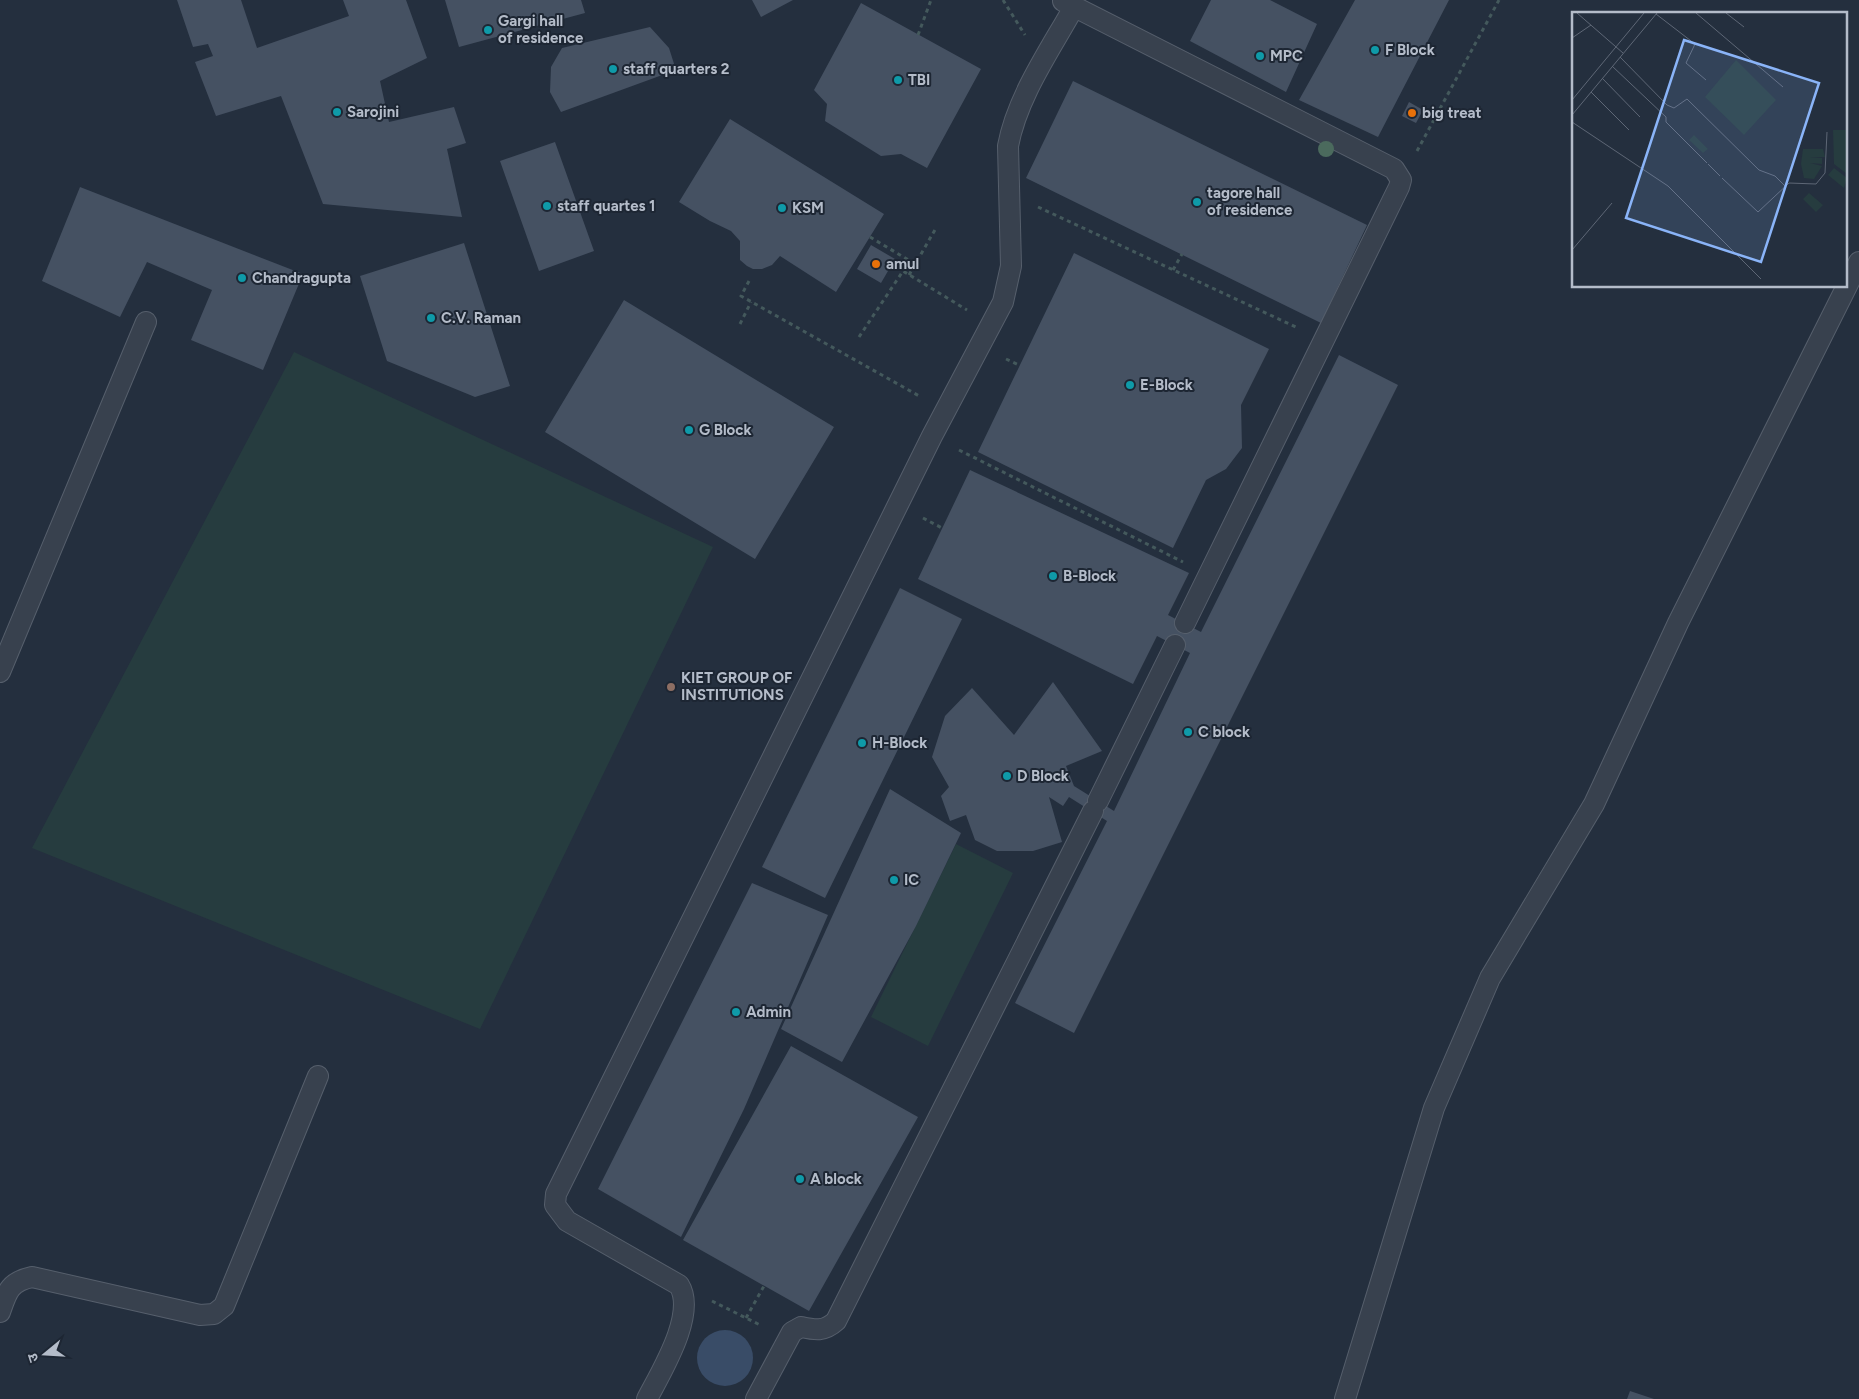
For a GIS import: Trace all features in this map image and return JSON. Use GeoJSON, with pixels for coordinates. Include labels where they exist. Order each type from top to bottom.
{"type":"FeatureCollection","features":[{"type":"Feature","properties":{"kind":"lane"},"geometry":{"type":"LineString","coordinates":[[646,1399],[668,1360],[683,1315],[685,1294],[679,1285],[568,1221],[555,1204],[556,1194],[932,436],[1003,302],[1009,283],[1011,266],[1008,146],[1011,129],[1043,63],[1068,3],[1394,169],[1401,180],[1185,623]]}},
{"type":"Feature","properties":{"kind":"lane"},"geometry":{"type":"LineString","coordinates":[[1846,288],[1859,262]]}},
{"type":"Feature","properties":{"kind":"lane"},"geometry":{"type":"LineString","coordinates":[[1345,1399],[1434,1108],[1490,978],[1594,804],[1678,623],[1846,288]]}},
{"type":"Feature","properties":{"kind":"lane"},"geometry":{"type":"LineString","coordinates":[[0,672],[146,322]]}},
{"type":"Feature","properties":{"kind":"lane"},"geometry":{"type":"LineString","coordinates":[[756,1399],[787,1338],[796,1329],[826,1329],[836,1321],[1175,645]]}},
{"type":"Feature","properties":{"kind":"lane"},"geometry":{"type":"LineString","coordinates":[[0,1312],[8,1290],[19,1280],[32,1277],[200,1315],[214,1314],[224,1306],[318,1076]]}},
{"type":"Feature","properties":{"kind":"path"},"geometry":{"type":"LineString","coordinates":[[918,35],[930,0]]}},
{"type":"Feature","properties":{"kind":"path"},"geometry":{"type":"LineString","coordinates":[[1003,0],[1043,63]]}},
{"type":"Feature","properties":{"kind":"path"},"geometry":{"type":"LineString","coordinates":[[1401,180],[1499,0]]}},
{"type":"Feature","properties":{"kind":"path"},"geometry":{"type":"LineString","coordinates":[[1009,194],[1323,340]]}},
{"type":"Feature","properties":{"kind":"path"},"geometry":{"type":"LineString","coordinates":[[909,275],[936,228]]}},
{"type":"Feature","properties":{"kind":"path"},"geometry":{"type":"LineString","coordinates":[[870,237],[916,264]]}},
{"type":"Feature","properties":{"kind":"path"},"geometry":{"type":"LineString","coordinates":[[1173,270],[1182,254]]}},
{"type":"Feature","properties":{"kind":"path"},"geometry":{"type":"LineString","coordinates":[[859,337],[902,271],[991,325]]}},
{"type":"Feature","properties":{"kind":"path"},"geometry":{"type":"LineString","coordinates":[[749,281],[741,296],[750,302],[946,411]]}},
{"type":"Feature","properties":{"kind":"path"},"geometry":{"type":"LineString","coordinates":[[740,324],[750,302]]}},
{"type":"Feature","properties":{"kind":"path"},"geometry":{"type":"LineString","coordinates":[[932,436],[1208,575]]}},
{"type":"Feature","properties":{"kind":"path"},"geometry":{"type":"LineString","coordinates":[[746,1318],[764,1286]]}},
{"type":"Feature","properties":{"kind":"path"},"geometry":{"type":"LineString","coordinates":[[685,1294],[718,1303],[787,1338]]}},
{"type":"Feature","properties":{"kind":"green space"},"geometry":{"type":"Polygon","coordinates":[[[294,352],[713,547],[480,1029],[32,848],[294,352]]]}},
{"type":"Feature","properties":{"kind":"green space"},"geometry":{"type":"Polygon","coordinates":[[[956,844],[1013,873],[928,1046],[871,1017],[956,844]]]}},
{"type":"Feature","properties":{"kind":"water"},"geometry":{"type":"Polygon","coordinates":[[[725,1330],[740,1335],[748,1343],[753,1358],[748,1373],[740,1381],[725,1386],[710,1381],[702,1373],[697,1358],[702,1343],[710,1335],[725,1330]]]}},
{"type":"Feature","properties":{"kind":"building","name":"Sarojini"},"geometry":{"type":"Polygon","coordinates":[[[177,0],[241,0],[257,48],[349,16],[343,0],[406,0],[427,58],[380,81],[389,122],[454,107],[466,143],[447,149],[462,217],[323,204],[281,96],[216,116],[195,62],[213,56],[208,44],[193,47],[177,0]]]}},
{"type":"Feature","properties":{"kind":"building","name":"Gargi hall of residence"},"geometry":{"type":"Polygon","coordinates":[[[445,0],[581,0],[585,13],[459,47],[445,0]]]}},
{"type":"Feature","properties":{"kind":"building"},"geometry":{"type":"Polygon","coordinates":[[[752,0],[793,0],[761,17],[752,0]]]}},
{"type":"Feature","properties":{"kind":"building","name":"MPC"},"geometry":{"type":"Polygon","coordinates":[[[1211,0],[1270,0],[1317,24],[1286,92],[1190,41],[1211,0]]]}},
{"type":"Feature","properties":{"kind":"building","name":"F Block"},"geometry":{"type":"Polygon","coordinates":[[[1355,0],[1449,0],[1378,137],[1299,100],[1355,0]]]}},
{"type":"Feature","properties":{"kind":"building","name":"TBI"},"geometry":{"type":"Polygon","coordinates":[[[861,3],[981,69],[927,168],[901,154],[881,156],[825,121],[827,104],[814,90],[861,3]]]}},
{"type":"Feature","properties":{"kind":"building","name":"staff quarters 2"},"geometry":{"type":"Polygon","coordinates":[[[650,27],[669,48],[676,70],[561,112],[550,92],[551,67],[562,48],[650,27]]]}},
{"type":"Feature","properties":{"kind":"building","name":"tagore hall of residence"},"geometry":{"type":"Polygon","coordinates":[[[1073,81],[1367,225],[1321,323],[1026,178],[1073,81]]]}},
{"type":"Feature","properties":{"kind":"building","name":"big treat"},"geometry":{"type":"Polygon","coordinates":[[[1409,102],[1423,110],[1416,123],[1402,116],[1409,102]]]}},
{"type":"Feature","properties":{"kind":"building","name":"KSM"},"geometry":{"type":"Polygon","coordinates":[[[730,119],[884,214],[836,292],[780,256],[772,265],[762,269],[753,269],[747,266],[740,260],[740,241],[731,231],[679,202],[730,119]]]}},
{"type":"Feature","properties":{"kind":"building","name":"staff quartes 1"},"geometry":{"type":"Polygon","coordinates":[[[555,142],[594,251],[539,271],[500,161],[555,142]]]}},
{"type":"Feature","properties":{"kind":"building","name":"Chandragupta"},"geometry":{"type":"Polygon","coordinates":[[[80,187],[303,274],[263,370],[191,340],[212,290],[147,262],[120,317],[42,281],[80,187]]]}},
{"type":"Feature","properties":{"kind":"building","name":"C.V. Raman"},"geometry":{"type":"Polygon","coordinates":[[[464,243],[510,386],[475,397],[387,361],[360,276],[464,243]]]}},
{"type":"Feature","properties":{"kind":"building","name":"amul"},"geometry":{"type":"Polygon","coordinates":[[[871,245],[895,259],[881,283],[857,269],[871,245]]]}},
{"type":"Feature","properties":{"kind":"building","name":"E-Block"},"geometry":{"type":"Polygon","coordinates":[[[1074,253],[1269,349],[1241,405],[1242,448],[1226,469],[1206,480],[1173,548],[978,452],[1074,253]]]}},
{"type":"Feature","properties":{"kind":"building","name":"G Block"},"geometry":{"type":"Polygon","coordinates":[[[624,300],[834,427],[755,559],[545,432],[624,300]]]}},
{"type":"Feature","properties":{"kind":"building"},"geometry":{"type":"Polygon","coordinates":[[[1339,355],[1398,385],[1074,1033],[1015,1003],[1107,821],[1069,797],[1063,806],[1049,797],[1062,842],[1033,851],[997,851],[975,840],[966,815],[950,821],[941,796],[949,787],[932,757],[945,716],[972,688],[1014,735],[1053,682],[1102,751],[1066,766],[1074,786],[1114,811],[1190,653],[1157,636],[1133,684],[918,579],[970,470],[1189,573],[1168,615],[1201,632],[1339,355]]]}},
{"type":"Feature","properties":{"kind":"building","name":"H-Block"},"geometry":{"type":"Polygon","coordinates":[[[900,588],[962,619],[825,898],[762,867],[900,588]]]}},
{"type":"Feature","properties":{"kind":"building","name":"IC"},"geometry":{"type":"Polygon","coordinates":[[[890,789],[961,833],[916,926],[842,1062],[781,1029],[890,789]]]}},
{"type":"Feature","properties":{"kind":"building","name":"Admin"},"geometry":{"type":"Polygon","coordinates":[[[752,883],[828,915],[744,1109],[681,1237],[598,1189],[752,883]]]}},
{"type":"Feature","properties":{"kind":"building","name":"A block"},"geometry":{"type":"Polygon","coordinates":[[[791,1046],[918,1117],[809,1311],[683,1240],[791,1046]]]}},
{"type":"Feature","properties":{"kind":"building"},"geometry":{"type":"Polygon","coordinates":[[[1630,1391],[1654,1399],[1627,1399],[1630,1391]]]}},
{"type":"Feature","properties":{"kind":"place","name":"Gargi hall of residence"},"geometry":{"type":"Point","coordinates":[488,30]}},
{"type":"Feature","properties":{"kind":"place","name":"F Block"},"geometry":{"type":"Point","coordinates":[1375,50]}},
{"type":"Feature","properties":{"kind":"place","name":"MPC"},"geometry":{"type":"Point","coordinates":[1260,56]}},
{"type":"Feature","properties":{"kind":"place","name":"staff quarters 2"},"geometry":{"type":"Point","coordinates":[613,69]}},
{"type":"Feature","properties":{"kind":"place","name":"TBI"},"geometry":{"type":"Point","coordinates":[898,80]}},
{"type":"Feature","properties":{"kind":"place","name":"Sarojini"},"geometry":{"type":"Point","coordinates":[337,112]}},
{"type":"Feature","properties":{"kind":"place","name":"big treat"},"geometry":{"type":"Point","coordinates":[1412,113]}},
{"type":"Feature","properties":{"kind":"place","name":"tagore hall of residence"},"geometry":{"type":"Point","coordinates":[1197,202]}},
{"type":"Feature","properties":{"kind":"place","name":"staff quartes 1"},"geometry":{"type":"Point","coordinates":[547,206]}},
{"type":"Feature","properties":{"kind":"place","name":"KSM"},"geometry":{"type":"Point","coordinates":[782,208]}},
{"type":"Feature","properties":{"kind":"place","name":"amul"},"geometry":{"type":"Point","coordinates":[876,264]}},
{"type":"Feature","properties":{"kind":"place","name":"Chandragupta"},"geometry":{"type":"Point","coordinates":[242,278]}},
{"type":"Feature","properties":{"kind":"place","name":"C.V. Raman"},"geometry":{"type":"Point","coordinates":[431,318]}},
{"type":"Feature","properties":{"kind":"place","name":"E-Block"},"geometry":{"type":"Point","coordinates":[1130,385]}},
{"type":"Feature","properties":{"kind":"place","name":"G Block"},"geometry":{"type":"Point","coordinates":[689,430]}},
{"type":"Feature","properties":{"kind":"place","name":"B-Block"},"geometry":{"type":"Point","coordinates":[1053,576]}},
{"type":"Feature","properties":{"kind":"place","name":"KIET GROUP OF INSTITUTIONS"},"geometry":{"type":"Point","coordinates":[671,687]}},
{"type":"Feature","properties":{"kind":"place","name":"C block"},"geometry":{"type":"Point","coordinates":[1188,732]}},
{"type":"Feature","properties":{"kind":"place","name":"H-Block"},"geometry":{"type":"Point","coordinates":[862,743]}},
{"type":"Feature","properties":{"kind":"place","name":"D Block"},"geometry":{"type":"Point","coordinates":[1007,776]}},
{"type":"Feature","properties":{"kind":"place","name":"IC"},"geometry":{"type":"Point","coordinates":[894,880]}},
{"type":"Feature","properties":{"kind":"place","name":"Admin"},"geometry":{"type":"Point","coordinates":[736,1012]}},
{"type":"Feature","properties":{"kind":"place","name":"A block"},"geometry":{"type":"Point","coordinates":[800,1179]}}]}
